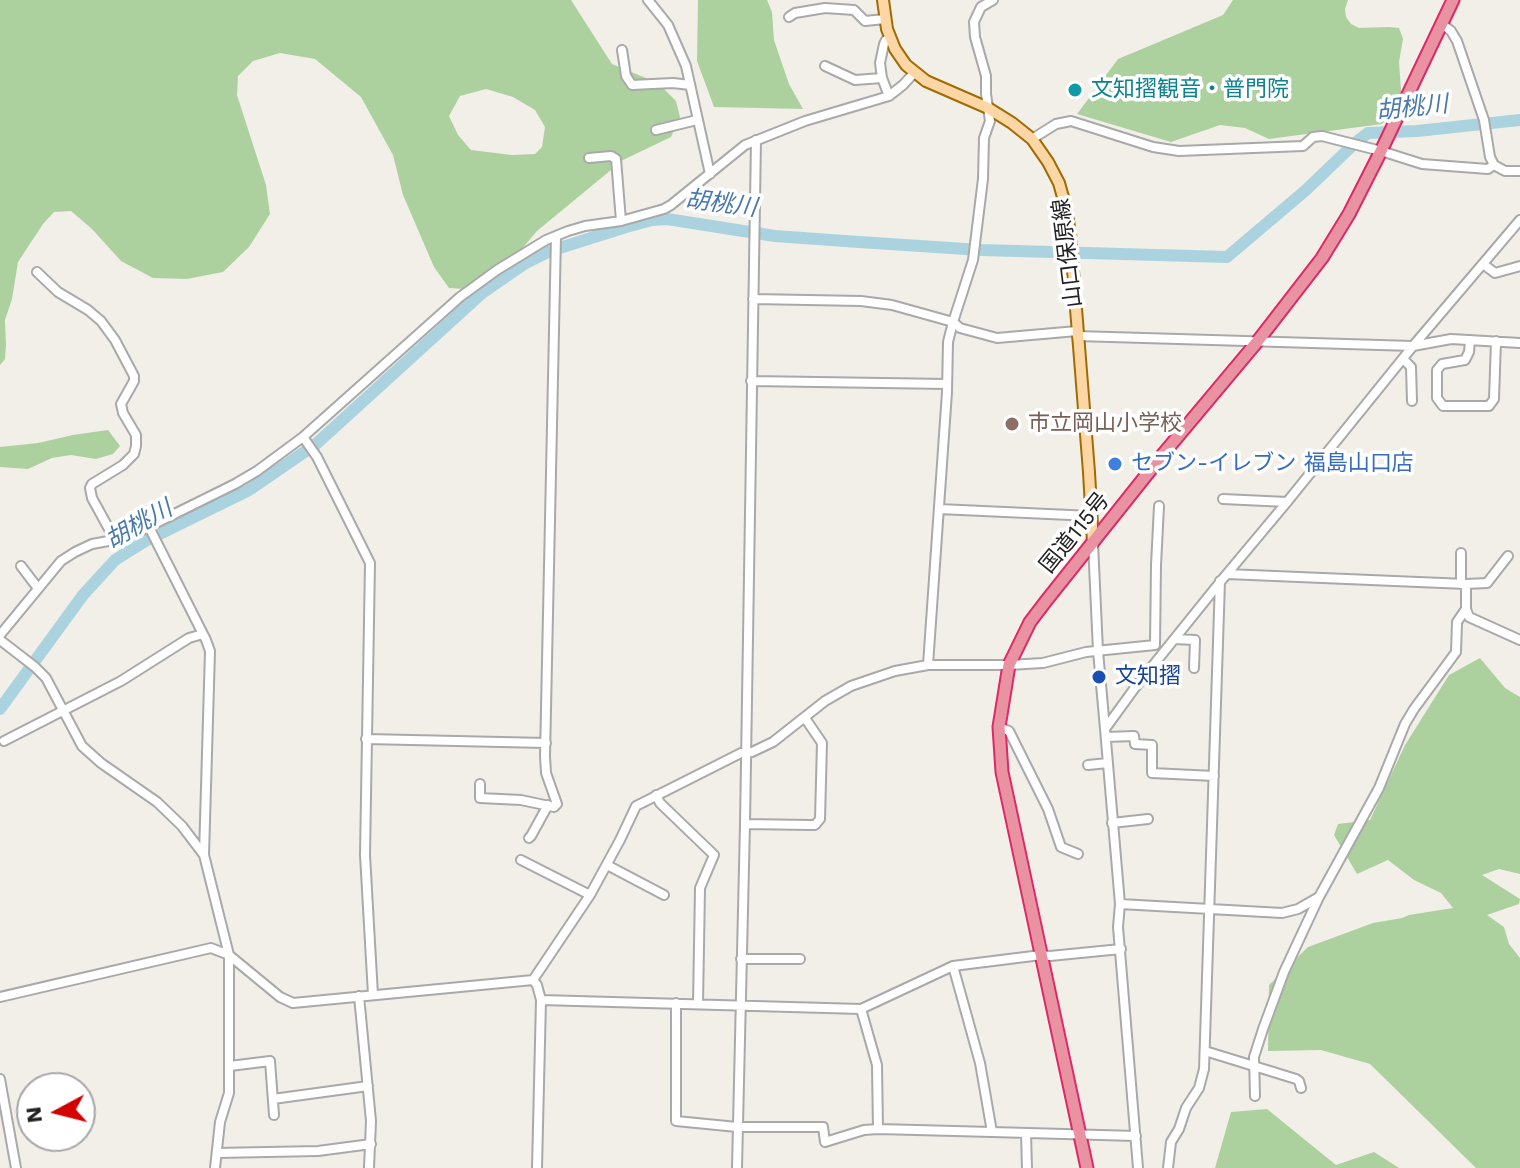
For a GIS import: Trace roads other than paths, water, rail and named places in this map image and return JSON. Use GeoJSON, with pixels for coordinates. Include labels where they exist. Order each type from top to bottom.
{"type":"FeatureCollection","features":[{"type":"Feature","properties":{"kind":"highway","name":"国道115号"},"geometry":{"type":"LineString","coordinates":[[1087,1168],[1002,772],[999,727],[1009,665],[1037,612],[1322,258],[1381,151],[1453,0]]}},
{"type":"Feature","properties":{"kind":"main road","name":"山口保原線"},"geometry":{"type":"LineString","coordinates":[[883,0],[890,38],[900,57],[914,73],[944,90],[988,108],[1032,139],[1059,183],[1070,233],[1093,543]]}},
{"type":"Feature","properties":{"kind":"street"},"geometry":{"type":"LineString","coordinates":[[648,0],[668,25],[686,66],[710,174]]}},
{"type":"Feature","properties":{"kind":"street"},"geometry":{"type":"LineString","coordinates":[[810,0],[817,8]]}},
{"type":"Feature","properties":{"kind":"street"},"geometry":{"type":"LineString","coordinates":[[928,665],[948,342],[973,260],[983,179],[984,138],[990,121],[986,76],[974,22],[981,7],[993,0]]}},
{"type":"Feature","properties":{"kind":"street"},"geometry":{"type":"LineString","coordinates":[[789,17],[817,8],[854,10],[869,22],[885,19]]}},
{"type":"Feature","properties":{"kind":"street"},"geometry":{"type":"LineString","coordinates":[[1442,24],[1457,41],[1484,120],[1494,165],[1505,171],[1520,171]]}},
{"type":"Feature","properties":{"kind":"street"},"geometry":{"type":"LineString","coordinates":[[889,96],[882,78],[880,56],[886,40],[890,38]]}},
{"type":"Feature","properties":{"kind":"street"},"geometry":{"type":"LineString","coordinates":[[622,50],[626,76],[632,85],[690,85]]}},
{"type":"Feature","properties":{"kind":"street"},"geometry":{"type":"LineString","coordinates":[[825,66],[855,80],[882,78]]}},
{"type":"Feature","properties":{"kind":"street"},"geometry":{"type":"LineString","coordinates":[[204,855],[182,826],[157,802],[82,746],[42,672],[0,638],[51,570],[66,557],[92,544],[126,537],[235,484],[303,437],[460,297],[497,270],[556,236],[585,226],[657,212],[671,205],[738,150],[756,140],[841,109],[889,96],[914,73]]}},
{"type":"Feature","properties":{"kind":"street"},"geometry":{"type":"LineString","coordinates":[[656,130],[697,120]]}},
{"type":"Feature","properties":{"kind":"street"},"geometry":{"type":"LineString","coordinates":[[1032,139],[1056,124],[1071,121],[1153,147],[1179,151],[1303,146],[1313,137],[1322,136],[1422,164],[1488,169],[1494,165]]}},
{"type":"Feature","properties":{"kind":"street"},"geometry":{"type":"LineString","coordinates":[[737,1168],[756,140]]}},
{"type":"Feature","properties":{"kind":"street"},"geometry":{"type":"LineString","coordinates":[[589,158],[611,156],[616,159],[621,221]]}},
{"type":"Feature","properties":{"kind":"street"},"geometry":{"type":"LineString","coordinates":[[1105,733],[1134,689],[1172,642],[1520,220]]}},
{"type":"Feature","properties":{"kind":"street"},"geometry":{"type":"LineString","coordinates":[[480,784],[480,798],[521,800],[554,807],[557,804],[546,773],[556,236]]}},
{"type":"Feature","properties":{"kind":"street"},"geometry":{"type":"LineString","coordinates":[[1483,264],[1495,273],[1520,266]]}},
{"type":"Feature","properties":{"kind":"street"},"geometry":{"type":"LineString","coordinates":[[37,272],[58,292],[101,321],[134,376],[133,384],[121,404],[136,435],[134,454],[90,488],[92,498],[115,540]]}},
{"type":"Feature","properties":{"kind":"street"},"geometry":{"type":"LineString","coordinates":[[753,299],[892,305],[997,338],[1077,334],[1413,346],[1449,339],[1520,343]]}},
{"type":"Feature","properties":{"kind":"street"},"geometry":{"type":"LineString","coordinates":[[1470,340],[1465,360],[1442,364],[1437,370],[1437,398],[1443,406],[1489,406],[1494,399],[1496,341]]}},
{"type":"Feature","properties":{"kind":"street"},"geometry":{"type":"LineString","coordinates":[[1403,359],[1411,367],[1412,401]]}},
{"type":"Feature","properties":{"kind":"street"},"geometry":{"type":"LineString","coordinates":[[751,381],[947,384]]}},
{"type":"Feature","properties":{"kind":"street"},"geometry":{"type":"LineString","coordinates":[[303,437],[317,457],[370,563],[365,855],[373,995]]}},
{"type":"Feature","properties":{"kind":"street"},"geometry":{"type":"LineString","coordinates":[[1223,499],[1287,502]]}},
{"type":"Feature","properties":{"kind":"street"},"geometry":{"type":"LineString","coordinates":[[1155,645],[1159,506]]}},
{"type":"Feature","properties":{"kind":"street"},"geometry":{"type":"LineString","coordinates":[[939,509],[1092,516]]}},
{"type":"Feature","properties":{"kind":"street"},"geometry":{"type":"LineString","coordinates":[[149,527],[209,646],[204,855],[229,955],[229,1093],[220,1122],[215,1168]]}},
{"type":"Feature","properties":{"kind":"street"},"geometry":{"type":"LineString","coordinates":[[1093,543],[1098,651],[1120,904],[1118,927],[1138,1168]]}},
{"type":"Feature","properties":{"kind":"street"},"geometry":{"type":"LineString","coordinates":[[1461,553],[1469,617],[1520,640]]}},
{"type":"Feature","properties":{"kind":"street"},"geometry":{"type":"LineString","coordinates":[[1224,578],[1487,583],[1508,556]]}},
{"type":"Feature","properties":{"kind":"street"},"geometry":{"type":"LineString","coordinates":[[21,566],[37,587]]}},
{"type":"Feature","properties":{"kind":"street"},"geometry":{"type":"LineString","coordinates":[[1168,1168],[1171,1142],[1199,1088],[1204,1069],[1224,578]]}},
{"type":"Feature","properties":{"kind":"street"},"geometry":{"type":"LineString","coordinates":[[1255,1096],[1254,1065],[1263,1029],[1284,972],[1319,897],[1379,788],[1405,724],[1456,652],[1457,622],[1466,609]]}},
{"type":"Feature","properties":{"kind":"street"},"geometry":{"type":"LineString","coordinates":[[4,741],[137,672],[189,638],[203,634]]}},
{"type":"Feature","properties":{"kind":"street"},"geometry":{"type":"LineString","coordinates":[[533,980],[590,895],[636,806],[745,752],[773,742],[825,701],[861,681],[928,665],[1043,663],[1086,652],[1195,640],[1194,668]]}},
{"type":"Feature","properties":{"kind":"street"},"geometry":{"type":"LineString","coordinates":[[745,824],[815,825],[820,819],[822,743],[805,718]]}},
{"type":"Feature","properties":{"kind":"street"},"geometry":{"type":"LineString","coordinates":[[999,727],[1009,731],[1048,809],[1061,847],[1078,854]]}},
{"type":"Feature","properties":{"kind":"street"},"geometry":{"type":"LineString","coordinates":[[1105,733],[1134,736],[1135,744],[1152,745],[1152,773],[1214,776]]}},
{"type":"Feature","properties":{"kind":"street"},"geometry":{"type":"LineString","coordinates":[[366,739],[546,743]]}},
{"type":"Feature","properties":{"kind":"street"},"geometry":{"type":"LineString","coordinates":[[1088,765],[1108,763]]}},
{"type":"Feature","properties":{"kind":"street"},"geometry":{"type":"LineString","coordinates":[[656,795],[660,803],[714,855],[700,888],[698,1004]]}},
{"type":"Feature","properties":{"kind":"street"},"geometry":{"type":"LineString","coordinates":[[529,838],[548,805]]}},
{"type":"Feature","properties":{"kind":"street"},"geometry":{"type":"LineString","coordinates":[[1112,823],[1148,819]]}},
{"type":"Feature","properties":{"kind":"street"},"geometry":{"type":"LineString","coordinates":[[521,860],[590,895]]}},
{"type":"Feature","properties":{"kind":"street"},"geometry":{"type":"LineString","coordinates":[[607,865],[664,895]]}},
{"type":"Feature","properties":{"kind":"street"},"geometry":{"type":"LineString","coordinates":[[1120,904],[1282,913],[1298,909],[1319,897]]}},
{"type":"Feature","properties":{"kind":"street"},"geometry":{"type":"LineString","coordinates":[[0,997],[207,948],[229,955],[290,1002],[533,980]]}},
{"type":"Feature","properties":{"kind":"street"},"geometry":{"type":"LineString","coordinates":[[541,1000],[861,1009],[953,966],[1121,949]]}},
{"type":"Feature","properties":{"kind":"street"},"geometry":{"type":"LineString","coordinates":[[741,959],[800,959]]}},
{"type":"Feature","properties":{"kind":"street"},"geometry":{"type":"LineString","coordinates":[[953,966],[980,1063],[992,1132]]}},
{"type":"Feature","properties":{"kind":"street"},"geometry":{"type":"LineString","coordinates":[[533,980],[541,1000],[537,1168]]}},
{"type":"Feature","properties":{"kind":"street"},"geometry":{"type":"LineString","coordinates":[[359,996],[371,1121],[369,1168]]}},
{"type":"Feature","properties":{"kind":"street"},"geometry":{"type":"LineString","coordinates":[[676,1003],[676,1121],[737,1127],[823,1127],[825,1142],[878,1129],[1136,1136]]}},
{"type":"Feature","properties":{"kind":"street"},"geometry":{"type":"LineString","coordinates":[[861,1009],[877,1065],[878,1129]]}},
{"type":"Feature","properties":{"kind":"street"},"geometry":{"type":"LineString","coordinates":[[1205,1051],[1296,1079],[1301,1088]]}},
{"type":"Feature","properties":{"kind":"street"},"geometry":{"type":"LineString","coordinates":[[230,1066],[270,1061],[274,1115]]}},
{"type":"Feature","properties":{"kind":"street"},"geometry":{"type":"LineString","coordinates":[[0,1079],[16,1168]]}},
{"type":"Feature","properties":{"kind":"street"},"geometry":{"type":"LineString","coordinates":[[273,1099],[368,1086]]}},
{"type":"Feature","properties":{"kind":"street"},"geometry":{"type":"LineString","coordinates":[[1026,1133],[1027,1168]]}},
{"type":"Feature","properties":{"kind":"street"},"geometry":{"type":"LineString","coordinates":[[217,1153],[318,1151],[371,1144]]}},
{"type":"Feature","properties":{"kind":"waterway","name":"胡桃川"},"geometry":{"type":"LineString","coordinates":[[0,709],[83,595],[115,560],[147,540],[249,490],[316,444],[482,293],[524,264],[550,251],[626,227],[667,219],[775,236],[859,242],[981,250],[1227,257],[1368,133],[1520,120]]}},
{"type":"Feature","properties":{"kind":"place","name":"文知摺観音・普門院"},"geometry":{"type":"Point","coordinates":[1075,90]}},
{"type":"Feature","properties":{"kind":"place","name":"市立岡山小学校"},"geometry":{"type":"Point","coordinates":[1012,424]}},
{"type":"Feature","properties":{"kind":"place","name":"セブン-イレブン 福島山口店"},"geometry":{"type":"Point","coordinates":[1115,464]}},
{"type":"Feature","properties":{"kind":"place","name":"文知摺"},"geometry":{"type":"Point","coordinates":[1099,677]}}]}
